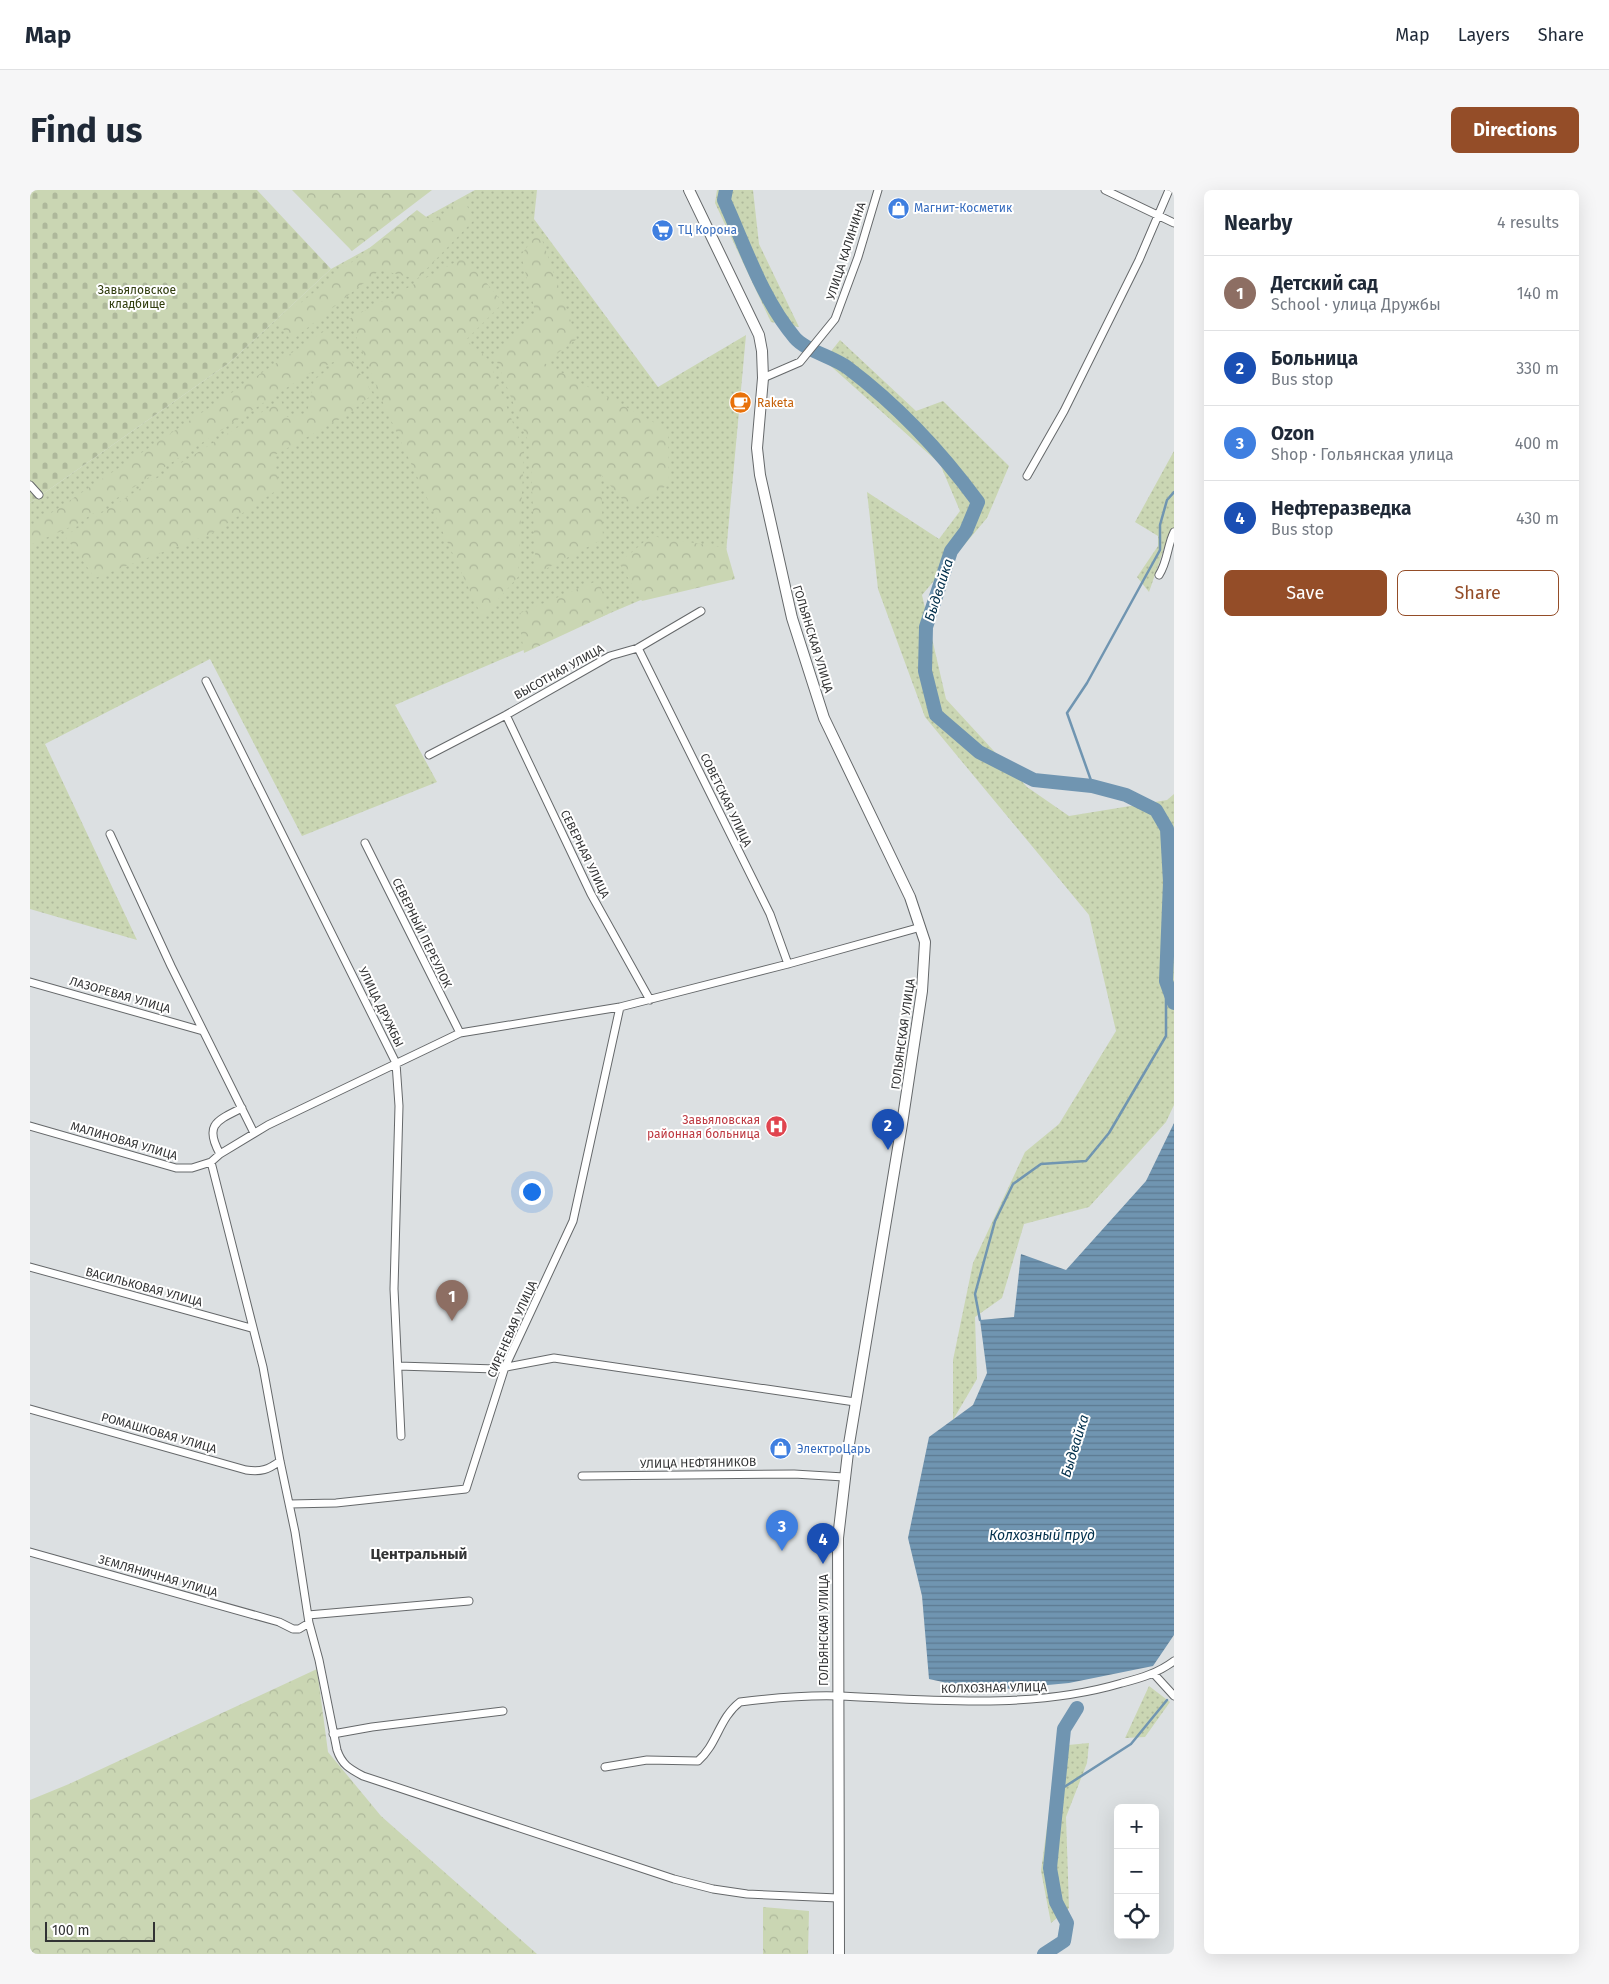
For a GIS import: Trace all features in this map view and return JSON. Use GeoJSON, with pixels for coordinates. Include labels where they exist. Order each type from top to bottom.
{"type":"FeatureCollection","features":[{"type":"Feature","properties":{"kind":"main road","name":"ГОЛЬЯНСКАЯ УЛИЦА"},"geometry":{"type":"LineString","coordinates":[[689,190],[759,335],[763,378],[757,448],[760,475],[792,618],[824,718],[910,897],[921,927],[925,948],[922,991],[902,1124],[844,1477],[837,1567],[839,1954]]}},
{"type":"Feature","properties":{"kind":"street","name":"УЛИЦА КАЛИНИНА"},"geometry":{"type":"LineString","coordinates":[[763,378],[800,362],[835,319],[858,257],[878,190]]}},
{"type":"Feature","properties":{"kind":"street"},"geometry":{"type":"LineString","coordinates":[[1105,190],[1174,223]]}},
{"type":"Feature","properties":{"kind":"street"},"geometry":{"type":"LineString","coordinates":[[1027,476],[1064,411],[1135,269],[1157,214],[1169,190]]}},
{"type":"Feature","properties":{"kind":"street"},"geometry":{"type":"LineString","coordinates":[[30,485],[39,495]]}},
{"type":"Feature","properties":{"kind":"street"},"geometry":{"type":"LineString","coordinates":[[1159,575],[1166,565],[1169,542],[1174,532]]}},
{"type":"Feature","properties":{"kind":"street","name":"ВЫСОТНАЯ УЛИЦА"},"geometry":{"type":"LineString","coordinates":[[429,755],[506,715],[610,656],[638,648],[701,611]]}},
{"type":"Feature","properties":{"kind":"street","name":"СОВЕТСКАЯ УЛИЦА"},"geometry":{"type":"LineString","coordinates":[[638,648],[770,914],[788,964]]}},
{"type":"Feature","properties":{"kind":"street","name":"УЛИЦА ДРУЖБЫ"},"geometry":{"type":"LineString","coordinates":[[206,681],[396,1063],[398,1126],[394,1289],[401,1436]]}},
{"type":"Feature","properties":{"kind":"street","name":"СЕВЕРНАЯ УЛИЦА"},"geometry":{"type":"LineString","coordinates":[[506,715],[590,894],[650,1000]]}},
{"type":"Feature","properties":{"kind":"street"},"geometry":{"type":"LineString","coordinates":[[110,834],[203,1031],[254,1133]]}},
{"type":"Feature","properties":{"kind":"street","name":"СЕВЕРНЫЙ ПЕРЕУЛОК"},"geometry":{"type":"LineString","coordinates":[[365,843],[460,1033]]}},
{"type":"Feature","properties":{"kind":"street"},"geometry":{"type":"LineString","coordinates":[[838,1898],[747,1894],[713,1889],[674,1879],[363,1776],[341,1762],[308,1619],[290,1504],[263,1367],[251,1328],[211,1162],[220,1154],[254,1133],[460,1033],[620,1007],[788,964],[921,927]]}},
{"type":"Feature","properties":{"kind":"street","name":"ЛАЗОРЕВАЯ УЛИЦА"},"geometry":{"type":"LineString","coordinates":[[30,982],[203,1031]]}},
{"type":"Feature","properties":{"kind":"street","name":"СИРЕНЕВАЯ УЛИЦА"},"geometry":{"type":"LineString","coordinates":[[290,1504],[336,1503],[466,1489],[505,1367],[573,1221],[620,1007]]}},
{"type":"Feature","properties":{"kind":"street"},"geometry":{"type":"LineString","coordinates":[[220,1154],[212,1140],[213,1129],[220,1119],[242,1108]]}},
{"type":"Feature","properties":{"kind":"street","name":"МАЛИНОВАЯ УЛИЦА"},"geometry":{"type":"LineString","coordinates":[[30,1126],[176,1168],[192,1168],[211,1162]]}},
{"type":"Feature","properties":{"kind":"street","name":"ВАСИЛЬКОВАЯ УЛИЦА"},"geometry":{"type":"LineString","coordinates":[[30,1267],[251,1328]]}},
{"type":"Feature","properties":{"kind":"street"},"geometry":{"type":"LineString","coordinates":[[398,1366],[496,1369],[554,1358],[856,1402]]}},
{"type":"Feature","properties":{"kind":"street","name":"РОМАШКОВАЯ УЛИЦА"},"geometry":{"type":"LineString","coordinates":[[30,1409],[246,1470],[259,1472],[270,1468],[280,1461]]}},
{"type":"Feature","properties":{"kind":"street","name":"УЛИЦА НЕФТЯНИКОВ"},"geometry":{"type":"LineString","coordinates":[[582,1476],[794,1474],[844,1477]]}},
{"type":"Feature","properties":{"kind":"street","name":"ЗЕМЛЯНИЧНАЯ УЛИЦА"},"geometry":{"type":"LineString","coordinates":[[30,1552],[279,1622],[293,1629],[299,1629],[308,1619],[469,1601]]}},
{"type":"Feature","properties":{"kind":"street","name":"КОЛХОЗНАЯ УЛИЦА"},"geometry":{"type":"LineString","coordinates":[[605,1768],[648,1760],[698,1761],[707,1750],[730,1709],[740,1702],[837,1696],[960,1700],[1049,1699],[1105,1688],[1154,1674],[1174,1661]]}},
{"type":"Feature","properties":{"kind":"street"},"geometry":{"type":"LineString","coordinates":[[1154,1674],[1174,1696]]}},
{"type":"Feature","properties":{"kind":"street"},"geometry":{"type":"LineString","coordinates":[[333,1734],[372,1727],[503,1711]]}},
{"type":"Feature","properties":{"kind":"green space","name":"Завьяловское кладбище"},"geometry":{"type":"Polygon","coordinates":[[[30,190],[257,190],[331,269],[229,363],[30,503],[30,190]]]}},
{"type":"Feature","properties":{"kind":"green space"},"geometry":{"type":"Polygon","coordinates":[[[292,190],[432,190],[352,251],[292,190]]]}},
{"type":"Feature","properties":{"kind":"green space"},"geometry":{"type":"Polygon","coordinates":[[[475,190],[537,190],[534,219],[658,387],[746,335],[725,564],[395,705],[437,782],[302,836],[210,659],[45,744],[137,940],[30,909],[30,503],[229,363],[331,269],[475,190]]]}},
{"type":"Feature","properties":{"kind":"green space"},"geometry":{"type":"Polygon","coordinates":[[[717,190],[753,190],[759,244],[799,327],[771,322],[715,203],[717,190]]]}},
{"type":"Feature","properties":{"kind":"green space"},"geometry":{"type":"Polygon","coordinates":[[[462,198],[475,219],[417,279],[380,270],[291,341],[278,321],[417,210],[433,222],[462,198]]]}},
{"type":"Feature","properties":{"kind":"green space"},"geometry":{"type":"Polygon","coordinates":[[[539,231],[577,339],[544,363],[668,430],[669,484],[631,509],[601,475],[603,539],[536,574],[530,446],[494,354],[536,315],[521,255],[539,231]]]}},
{"type":"Feature","properties":{"kind":"green space"},"geometry":{"type":"Polygon","coordinates":[[[465,257],[503,303],[466,340],[489,360],[524,452],[518,577],[482,617],[384,405],[349,319],[465,257]]]}},
{"type":"Feature","properties":{"kind":"green space"},"geometry":{"type":"Polygon","coordinates":[[[326,330],[348,355],[373,394],[347,415],[273,456],[280,488],[213,533],[95,578],[65,536],[281,400],[287,417],[307,413],[314,380],[344,357],[308,374],[77,524],[30,545],[30,527],[326,330]]]}},
{"type":"Feature","properties":{"kind":"green space"},"geometry":{"type":"Polygon","coordinates":[[[840,340],[916,411],[943,401],[1009,466],[987,518],[922,595],[946,699],[1027,787],[1069,816],[1167,800],[1174,794],[1174,1105],[1166,1122],[1089,1207],[1024,1224],[1002,1298],[975,1317],[977,1379],[953,1420],[953,1360],[973,1263],[1025,1152],[1059,1124],[1116,1031],[1089,915],[925,717],[878,589],[867,492],[939,539],[960,511],[940,464],[824,360],[840,340]]]}},
{"type":"Feature","properties":{"kind":"green space"},"geometry":{"type":"Polygon","coordinates":[[[1174,451],[1174,531],[1167,540],[1149,592],[1137,577],[1158,546],[1158,536],[1135,522],[1174,451]]]}},
{"type":"Feature","properties":{"kind":"green space"},"geometry":{"type":"Polygon","coordinates":[[[651,536],[726,548],[735,579],[642,601],[619,563],[651,536]]]}},
{"type":"Feature","properties":{"kind":"green space"},"geometry":{"type":"Polygon","coordinates":[[[599,580],[608,614],[524,653],[518,614],[599,580]]]}},
{"type":"Feature","properties":{"kind":"green space"},"geometry":{"type":"Polygon","coordinates":[[[317,1669],[328,1752],[381,1816],[537,1954],[30,1954],[30,1800],[69,1784],[317,1669]]]}},
{"type":"Feature","properties":{"kind":"green space"},"geometry":{"type":"Polygon","coordinates":[[[1149,1686],[1170,1702],[1145,1737],[1125,1738],[1149,1686]]]}},
{"type":"Feature","properties":{"kind":"green space"},"geometry":{"type":"Polygon","coordinates":[[[1089,1743],[1087,1763],[1066,1817],[1069,1908],[1051,1923],[1041,1871],[1058,1746],[1089,1743]]]}},
{"type":"Feature","properties":{"kind":"green space"},"geometry":{"type":"Polygon","coordinates":[[[763,1907],[809,1911],[808,1954],[763,1954],[763,1907]]]}},
{"type":"Feature","properties":{"kind":"water","name":"Колхозный пруд"},"geometry":{"type":"Polygon","coordinates":[[[1174,1123],[1174,1635],[1153,1666],[1069,1683],[984,1691],[929,1679],[922,1596],[908,1538],[929,1437],[973,1405],[987,1373],[980,1320],[1014,1317],[1021,1254],[1066,1270],[1146,1181],[1174,1123]]]}},
{"type":"Feature","properties":{"kind":"waterway","name":"Быдвайка"},"geometry":{"type":"LineString","coordinates":[[726,190],[724,200],[755,272],[783,323],[795,338],[806,347],[848,368],[884,398],[918,430],[978,502],[966,531],[951,551],[926,627],[925,671],[936,715],[979,752],[1034,780],[1092,786],[1126,795],[1156,810],[1167,829],[1170,882],[1166,981],[1174,1003]]}},
{"type":"Feature","properties":{"kind":"waterway"},"geometry":{"type":"LineString","coordinates":[[1093,786],[1067,713],[1087,683],[1160,550],[1160,525],[1167,500],[1174,492]]}},
{"type":"Feature","properties":{"kind":"waterway"},"geometry":{"type":"LineString","coordinates":[[980,1320],[975,1294],[995,1221],[1013,1184],[1041,1164],[1086,1161],[1109,1133],[1166,1036],[1166,981]]}},
{"type":"Feature","properties":{"kind":"waterway"},"geometry":{"type":"LineString","coordinates":[[1058,1791],[1131,1744],[1167,1700]]}},
{"type":"Feature","properties":{"kind":"waterway","name":"Быдвайка"},"geometry":{"type":"LineString","coordinates":[[1044,1954],[1064,1941],[1067,1923],[1056,1902],[1050,1868],[1064,1729],[1077,1708]]}},
{"type":"Feature","properties":{"kind":"place","name":"Магнит-Косметик"},"geometry":{"type":"Point","coordinates":[898,208]}},
{"type":"Feature","properties":{"kind":"place","name":"ТЦ Корона"},"geometry":{"type":"Point","coordinates":[662,230]}},
{"type":"Feature","properties":{"kind":"place","name":"Raketa"},"geometry":{"type":"Point","coordinates":[741,403]}},
{"type":"Feature","properties":{"kind":"place","name":"Завьяловская районная больница"},"geometry":{"type":"Point","coordinates":[776,1127]}},
{"type":"Feature","properties":{"kind":"place","name":"Больница"},"geometry":{"type":"Point","coordinates":[888,1150]}},
{"type":"Feature","properties":{"kind":"place","name":"Детский сад"},"geometry":{"type":"Point","coordinates":[452,1321]}},
{"type":"Feature","properties":{"kind":"place","name":"ЭлектроЦарь"},"geometry":{"type":"Point","coordinates":[781,1449]}},
{"type":"Feature","properties":{"kind":"place","name":"Ozon"},"geometry":{"type":"Point","coordinates":[782,1551]}},
{"type":"Feature","properties":{"kind":"place","name":"Нефтеразведка"},"geometry":{"type":"Point","coordinates":[823,1564]}},
{"type":"Feature","properties":{"kind":"district","name":"Центральный"},"geometry":{"type":"Point","coordinates":[419,1554]}}]}
